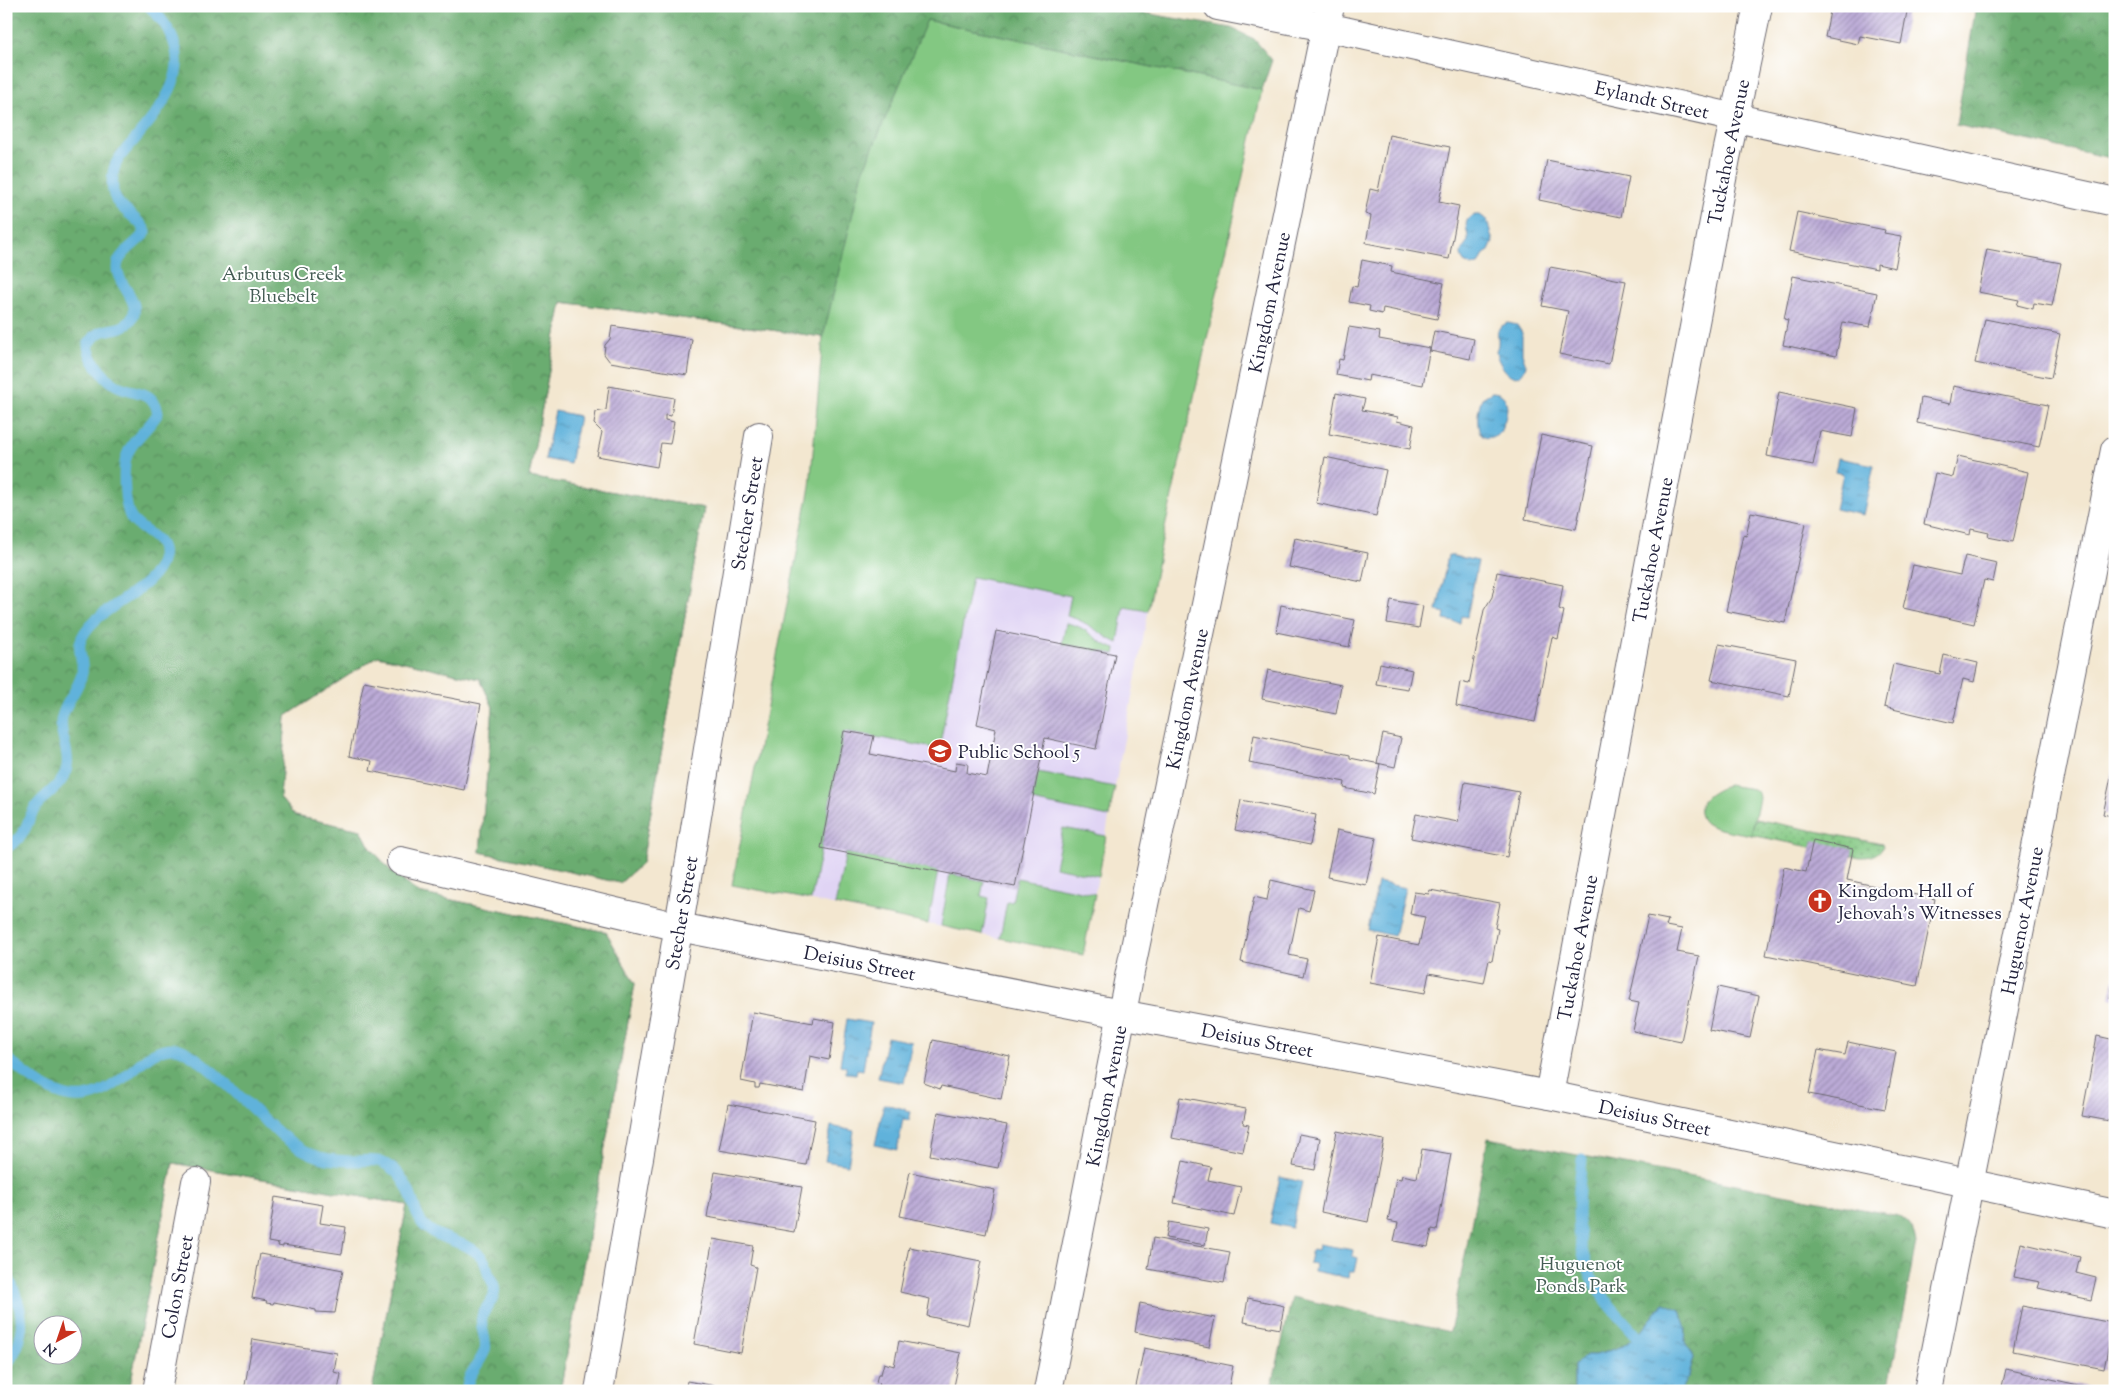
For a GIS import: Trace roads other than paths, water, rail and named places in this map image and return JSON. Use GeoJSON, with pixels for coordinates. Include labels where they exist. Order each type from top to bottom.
{"type":"FeatureCollection","features":[{"type":"Feature","properties":{"kind":"street","name":"Eylandt Street"},"geometry":{"type":"LineString","coordinates":[[1218,6],[1328,16],[1733,119],[2115,202]]}},
{"type":"Feature","properties":{"kind":"street","name":"Tuckahoe Avenue"},"geometry":{"type":"LineString","coordinates":[[1549,1095],[1733,119],[1758,6]]}},
{"type":"Feature","properties":{"kind":"street","name":"Kingdom Avenue"},"geometry":{"type":"LineString","coordinates":[[1048,1391],[1122,1014],[1328,16]]}},
{"type":"Feature","properties":{"kind":"street","name":"Stecher Street"},"geometry":{"type":"LineString","coordinates":[[599,1391],[679,927],[758,436]]}},
{"type":"Feature","properties":{"kind":"street","name":"Huguenot Avenue"},"geometry":{"type":"LineString","coordinates":[[1928,1391],[2115,450]]}},
{"type":"Feature","properties":{"kind":"street","name":"Deisius Street"},"geometry":{"type":"LineString","coordinates":[[402,861],[679,927],[1549,1095],[2115,1214]]}},
{"type":"Feature","properties":{"kind":"street","name":"Colon Street"},"geometry":{"type":"LineString","coordinates":[[157,1391],[196,1182]]}},
{"type":"Feature","properties":{"kind":"water"},"geometry":{"type":"Polygon","coordinates":[[[1480,215],[1487,220],[1493,242],[1480,263],[1472,266],[1464,262],[1461,254],[1468,241],[1466,223],[1470,217],[1480,215]]]}},
{"type":"Feature","properties":{"kind":"water"},"geometry":{"type":"Polygon","coordinates":[[[1508,323],[1517,325],[1522,333],[1522,353],[1526,365],[1518,376],[1509,374],[1504,369],[1496,352],[1499,329],[1508,323]]]}},
{"type":"Feature","properties":{"kind":"water"},"geometry":{"type":"Polygon","coordinates":[[[1492,392],[1499,393],[1506,401],[1505,420],[1500,432],[1491,437],[1485,437],[1481,434],[1479,428],[1478,413],[1482,398],[1492,392]]]}},
{"type":"Feature","properties":{"kind":"water"},"geometry":{"type":"Polygon","coordinates":[[[555,411],[579,416],[570,464],[545,459],[555,411]]]}},
{"type":"Feature","properties":{"kind":"water"},"geometry":{"type":"Polygon","coordinates":[[[1838,458],[1874,465],[1863,515],[1835,509],[1843,474],[1835,472],[1838,458]]]}},
{"type":"Feature","properties":{"kind":"water"},"geometry":{"type":"Polygon","coordinates":[[[1448,555],[1478,561],[1467,617],[1461,616],[1460,623],[1444,620],[1445,613],[1437,611],[1448,555]]]}},
{"type":"Feature","properties":{"kind":"water"},"geometry":{"type":"Polygon","coordinates":[[[1378,882],[1405,888],[1394,936],[1368,930],[1378,882]]]}},
{"type":"Feature","properties":{"kind":"water"},"geometry":{"type":"Polygon","coordinates":[[[847,1019],[871,1023],[863,1070],[857,1069],[856,1074],[846,1073],[846,1067],[840,1065],[847,1019]]]}},
{"type":"Feature","properties":{"kind":"water"},"geometry":{"type":"Polygon","coordinates":[[[887,1037],[912,1042],[904,1083],[878,1078],[887,1037]]]}},
{"type":"Feature","properties":{"kind":"water"},"geometry":{"type":"Polygon","coordinates":[[[884,1104],[911,1112],[909,1120],[903,1119],[897,1150],[875,1145],[884,1104]]]}},
{"type":"Feature","properties":{"kind":"water"},"geometry":{"type":"Polygon","coordinates":[[[831,1126],[854,1131],[848,1165],[825,1161],[831,1126]]]}},
{"type":"Feature","properties":{"kind":"water"},"geometry":{"type":"Polygon","coordinates":[[[1280,1177],[1302,1182],[1292,1228],[1270,1223],[1280,1177]]]}},
{"type":"Feature","properties":{"kind":"water"},"geometry":{"type":"Polygon","coordinates":[[[1319,1244],[1353,1250],[1352,1256],[1358,1258],[1355,1272],[1349,1272],[1348,1278],[1314,1271],[1315,1264],[1309,1263],[1312,1249],[1318,1250],[1319,1244]]]}},
{"type":"Feature","properties":{"kind":"water"},"geometry":{"type":"Polygon","coordinates":[[[1664,1303],[1680,1310],[1686,1328],[1685,1342],[1694,1358],[1689,1375],[1680,1391],[1574,1391],[1574,1364],[1587,1355],[1596,1355],[1623,1346],[1637,1336],[1664,1303]]]}},
{"type":"Feature","properties":{"kind":"waterway"},"geometry":{"type":"LineString","coordinates":[[6,848],[14,843],[23,832],[38,804],[60,783],[66,772],[67,754],[61,723],[66,706],[80,679],[82,669],[80,643],[86,631],[108,610],[148,581],[157,570],[162,557],[160,544],[131,518],[125,486],[125,461],[129,449],[158,413],[152,399],[142,393],[116,385],[107,378],[94,362],[88,345],[96,335],[122,327],[130,321],[134,313],[131,298],[118,275],[117,268],[122,256],[146,232],[143,226],[115,198],[112,180],[113,172],[119,158],[154,116],[172,85],[177,70],[177,54],[173,39],[164,23],[149,6]]}},
{"type":"Feature","properties":{"kind":"waterway"},"geometry":{"type":"LineString","coordinates":[[6,1058],[40,1084],[55,1092],[70,1097],[84,1097],[100,1092],[117,1083],[153,1053],[163,1049],[175,1048],[185,1052],[215,1073],[277,1131],[304,1150],[328,1159],[372,1160],[387,1165],[405,1184],[417,1216],[422,1223],[436,1234],[477,1252],[484,1260],[494,1284],[494,1295],[481,1321],[486,1346],[485,1350],[471,1375],[467,1391]]}},
{"type":"Feature","properties":{"kind":"waterway"},"geometry":{"type":"LineString","coordinates":[[1582,1160],[1578,1212],[1581,1246],[1586,1263],[1602,1295],[1637,1336]]}},
{"type":"Feature","properties":{"kind":"waterway"},"geometry":{"type":"LineString","coordinates":[[6,1273],[20,1308],[21,1320],[19,1343],[6,1365]]}},
{"type":"Feature","properties":{"kind":"place","name":"Public School 5"},"geometry":{"type":"Point","coordinates":[940,751]}},
{"type":"Feature","properties":{"kind":"place","name":"Kingdom Hall of Jehovah's Witnesses"},"geometry":{"type":"Point","coordinates":[1820,901]}},
{"type":"Feature","properties":{"kind":"park label","name":"Arbutus Creek Bluebelt"},"geometry":{"type":"Point","coordinates":[283,284]}},
{"type":"Feature","properties":{"kind":"park label","name":"Huguenot Ponds Park"},"geometry":{"type":"Point","coordinates":[1581,1274]}}]}
